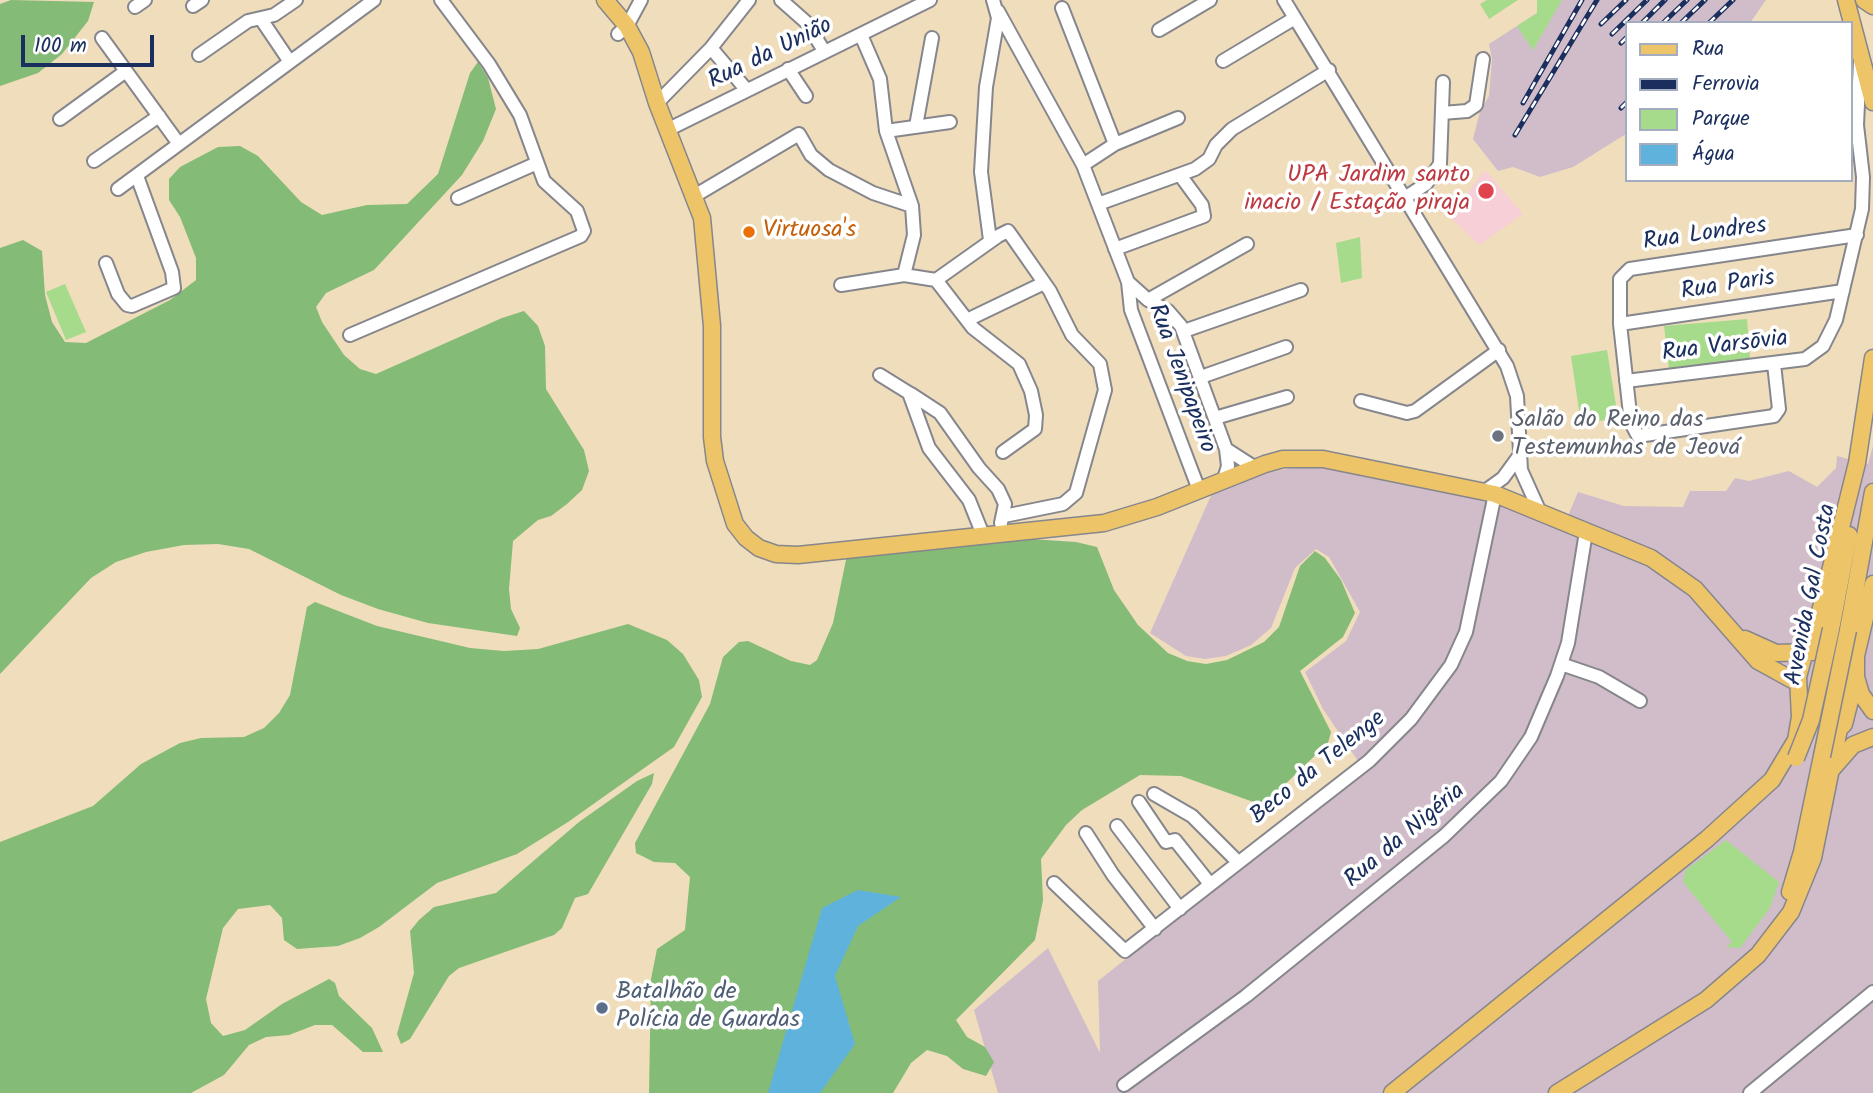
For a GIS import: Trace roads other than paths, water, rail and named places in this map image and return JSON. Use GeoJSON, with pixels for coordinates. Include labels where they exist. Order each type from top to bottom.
{"type":"FeatureCollection","features":[{"type":"Feature","properties":{"kind":"main road"},"geometry":{"type":"LineString","coordinates":[[605,0],[622,30],[641,52],[667,130],[696,195],[705,237],[712,326],[712,437],[727,505],[740,531],[759,548],[785,555],[1104,523],[1132,516],[1254,467],[1283,459],[1323,459],[1490,492],[1651,558],[1695,589],[1759,661],[1798,683]]}},
{"type":"Feature","properties":{"kind":"main road"},"geometry":{"type":"LineString","coordinates":[[1846,0],[1851,21]]}},
{"type":"Feature","properties":{"kind":"main road"},"geometry":{"type":"LineString","coordinates":[[1864,0],[1873,6]]}},
{"type":"Feature","properties":{"kind":"main road"},"geometry":{"type":"LineString","coordinates":[[1852,23],[1873,102]]}},
{"type":"Feature","properties":{"kind":"main road"},"geometry":{"type":"LineString","coordinates":[[1857,463],[1873,359]]}},
{"type":"Feature","properties":{"kind":"main road","name":"Avenida Gal Costa"},"geometry":{"type":"LineString","coordinates":[[1671,869],[1693,857],[1724,834],[1769,793],[1796,758],[1815,704],[1831,629],[1852,516],[1857,463]]}},
{"type":"Feature","properties":{"kind":"main road","name":"Avenida Gal Costa"},"geometry":{"type":"LineString","coordinates":[[1392,1093],[1671,869],[1772,780],[1796,740],[1798,683],[1857,463]]}},
{"type":"Feature","properties":{"kind":"main road"},"geometry":{"type":"LineString","coordinates":[[1766,946],[1796,875],[1848,630],[1873,492]]}},
{"type":"Feature","properties":{"kind":"main road"},"geometry":{"type":"LineString","coordinates":[[1557,1093],[1706,1000],[1766,946],[1791,912],[1813,858],[1873,584]]}},
{"type":"Feature","properties":{"kind":"main road"},"geometry":{"type":"LineString","coordinates":[[1733,633],[1769,652],[1835,655],[1855,676],[1861,694],[1873,711]]}},
{"type":"Feature","properties":{"kind":"main road"},"geometry":{"type":"LineString","coordinates":[[1799,706],[1812,723],[1873,730]]}},
{"type":"Feature","properties":{"kind":"main road"},"geometry":{"type":"LineString","coordinates":[[1831,771],[1853,745],[1873,737]]}},
{"type":"Feature","properties":{"kind":"street"},"geometry":{"type":"LineString","coordinates":[[198,55],[248,21],[274,15],[296,0]]}},
{"type":"Feature","properties":{"kind":"street"},"geometry":{"type":"LineString","coordinates":[[118,189],[374,0]]}},
{"type":"Feature","properties":{"kind":"street"},"geometry":{"type":"LineString","coordinates":[[350,335],[581,236],[584,226],[577,211],[544,181],[520,115],[489,64],[441,0]]}},
{"type":"Feature","properties":{"kind":"street"},"geometry":{"type":"LineString","coordinates":[[622,30],[641,0]]}},
{"type":"Feature","properties":{"kind":"street"},"geometry":{"type":"LineString","coordinates":[[657,103],[710,48],[749,0]]}},
{"type":"Feature","properties":{"kind":"street"},"geometry":{"type":"LineString","coordinates":[[1159,30],[1210,0]]}},
{"type":"Feature","properties":{"kind":"street"},"geometry":{"type":"LineString","coordinates":[[784,1],[807,23],[824,51]]}},
{"type":"Feature","properties":{"kind":"street","name":"Rua da União"},"geometry":{"type":"LineString","coordinates":[[667,130],[926,1]]}},
{"type":"Feature","properties":{"kind":"street"},"geometry":{"type":"LineString","coordinates":[[990,240],[983,197],[982,150],[995,6]]}},
{"type":"Feature","properties":{"kind":"street","name":"Rua Jenipapeiro"},"geometry":{"type":"LineString","coordinates":[[995,6],[1083,165],[1128,282],[1131,310],[1199,490]]}},
{"type":"Feature","properties":{"kind":"street"},"geometry":{"type":"LineString","coordinates":[[1223,61],[1292,6],[1499,350],[1517,396],[1518,456],[1525,483],[1539,510]]}},
{"type":"Feature","properties":{"kind":"street"},"geometry":{"type":"LineString","coordinates":[[1062,8],[1115,144]]}},
{"type":"Feature","properties":{"kind":"street"},"geometry":{"type":"LineString","coordinates":[[261,19],[290,62]]}},
{"type":"Feature","properties":{"kind":"street"},"geometry":{"type":"LineString","coordinates":[[861,35],[880,79],[886,131],[912,206],[914,235],[904,275]]}},
{"type":"Feature","properties":{"kind":"street"},"geometry":{"type":"LineString","coordinates":[[102,38],[179,145]]}},
{"type":"Feature","properties":{"kind":"street"},"geometry":{"type":"LineString","coordinates":[[916,126],[932,38]]}},
{"type":"Feature","properties":{"kind":"street"},"geometry":{"type":"LineString","coordinates":[[710,48],[745,89]]}},
{"type":"Feature","properties":{"kind":"street","name":"Rua Varsōvia"},"geometry":{"type":"LineString","coordinates":[[1626,381],[1805,359],[1824,346],[1836,320],[1857,236],[1863,195],[1857,125],[1861,58]]}},
{"type":"Feature","properties":{"kind":"street"},"geometry":{"type":"LineString","coordinates":[[1442,113],[1467,111],[1476,105],[1483,59]]}},
{"type":"Feature","properties":{"kind":"street"},"geometry":{"type":"LineString","coordinates":[[788,69],[806,96]]}},
{"type":"Feature","properties":{"kind":"street"},"geometry":{"type":"LineString","coordinates":[[1098,204],[1203,165],[1222,138],[1239,123],[1329,70]]}},
{"type":"Feature","properties":{"kind":"street"},"geometry":{"type":"LineString","coordinates":[[60,118],[126,71]]}},
{"type":"Feature","properties":{"kind":"street"},"geometry":{"type":"LineString","coordinates":[[1406,197],[1426,184],[1440,164],[1443,82]]}},
{"type":"Feature","properties":{"kind":"street"},"geometry":{"type":"LineString","coordinates":[[94,161],[159,116]]}},
{"type":"Feature","properties":{"kind":"street"},"geometry":{"type":"LineString","coordinates":[[1083,165],[1115,144],[1178,118]]}},
{"type":"Feature","properties":{"kind":"street"},"geometry":{"type":"LineString","coordinates":[[886,131],[950,122]]}},
{"type":"Feature","properties":{"kind":"street"},"geometry":{"type":"LineString","coordinates":[[696,195],[799,134],[818,163],[873,193],[912,206]]}},
{"type":"Feature","properties":{"kind":"street"},"geometry":{"type":"LineString","coordinates":[[458,198],[536,164]]}},
{"type":"Feature","properties":{"kind":"street"},"geometry":{"type":"LineString","coordinates":[[1115,249],[1201,218],[1204,210],[1180,175]]}},
{"type":"Feature","properties":{"kind":"street"},"geometry":{"type":"LineString","coordinates":[[106,263],[118,294],[127,305],[132,306],[174,288],[172,272],[137,176]]}},
{"type":"Feature","properties":{"kind":"street"},"geometry":{"type":"LineString","coordinates":[[936,280],[990,240],[1008,231],[1044,283],[1072,335],[1100,364],[1105,379],[1103,401],[1076,494],[1063,504],[1003,516]]}},
{"type":"Feature","properties":{"kind":"street","name":"Rua Londres"},"geometry":{"type":"LineString","coordinates":[[1774,364],[1779,409],[1774,416],[1643,436],[1633,432],[1620,324],[1620,279],[1630,269],[1857,236]]}},
{"type":"Feature","properties":{"kind":"street"},"geometry":{"type":"LineString","coordinates":[[1149,300],[1247,244]]}},
{"type":"Feature","properties":{"kind":"street"},"geometry":{"type":"LineString","coordinates":[[841,285],[904,275],[936,280],[967,320],[989,342],[1015,360],[1031,391],[1036,415],[1035,429],[1003,452]]}},
{"type":"Feature","properties":{"kind":"street"},"geometry":{"type":"LineString","coordinates":[[1128,282],[1149,300],[1168,311],[1184,331],[1226,449],[1228,466],[1224,479]]}},
{"type":"Feature","properties":{"kind":"street"},"geometry":{"type":"LineString","coordinates":[[967,320],[1044,283]]}},
{"type":"Feature","properties":{"kind":"street"},"geometry":{"type":"LineString","coordinates":[[1184,331],[1301,290]]}},
{"type":"Feature","properties":{"kind":"street","name":"Rua Paris"},"geometry":{"type":"LineString","coordinates":[[1620,324],[1843,291]]}},
{"type":"Feature","properties":{"kind":"street"},"geometry":{"type":"LineString","coordinates":[[1201,377],[1286,347]]}},
{"type":"Feature","properties":{"kind":"street"},"geometry":{"type":"LineString","coordinates":[[1361,401],[1407,413],[1415,411],[1499,350]]}},
{"type":"Feature","properties":{"kind":"street"},"geometry":{"type":"LineString","coordinates":[[880,375],[932,405],[1002,494],[1003,516],[990,534],[969,500],[929,448],[909,393]]}},
{"type":"Feature","properties":{"kind":"street"},"geometry":{"type":"LineString","coordinates":[[1215,418],[1287,397]]}},
{"type":"Feature","properties":{"kind":"street"},"geometry":{"type":"LineString","coordinates":[[1226,449],[1254,467]]}},
{"type":"Feature","properties":{"kind":"street"},"geometry":{"type":"LineString","coordinates":[[1490,492],[1518,456]]}},
{"type":"Feature","properties":{"kind":"street","name":"Beco da Telenge"},"geometry":{"type":"LineString","coordinates":[[1054,883],[1125,951],[1369,761],[1411,719],[1433,692],[1466,632],[1490,492]]}},
{"type":"Feature","properties":{"kind":"street","name":"Rua da Nigéria"},"geometry":{"type":"LineString","coordinates":[[1124,1085],[1246,996],[1444,836],[1501,780],[1531,737],[1561,664],[1586,532]]}},
{"type":"Feature","properties":{"kind":"street"},"geometry":{"type":"LineString","coordinates":[[1561,664],[1599,677],[1640,701]]}},
{"type":"Feature","properties":{"kind":"street"},"geometry":{"type":"LineString","coordinates":[[1154,794],[1192,816],[1238,862]]}},
{"type":"Feature","properties":{"kind":"street"},"geometry":{"type":"LineString","coordinates":[[1139,802],[1166,842],[1175,841],[1210,884]]}},
{"type":"Feature","properties":{"kind":"street"},"geometry":{"type":"LineString","coordinates":[[1117,826],[1180,909]]}},
{"type":"Feature","properties":{"kind":"street"},"geometry":{"type":"LineString","coordinates":[[1086,833],[1113,875],[1155,929]]}},
{"type":"Feature","properties":{"kind":"street"},"geometry":{"type":"LineString","coordinates":[[1750,1093],[1873,992]]}},
{"type":"Feature","properties":{"kind":"water"},"geometry":{"type":"Polygon","coordinates":[[[858,890],[901,897],[858,926],[835,976],[855,1044],[820,1093],[768,1093],[822,908],[858,890]]]}},
{"type":"Feature","properties":{"kind":"railway"},"geometry":{"type":"LineString","coordinates":[[1523,103],[1582,0]]}},
{"type":"Feature","properties":{"kind":"railway"},"geometry":{"type":"LineString","coordinates":[[1515,135],[1597,0]]}},
{"type":"Feature","properties":{"kind":"railway"},"geometry":{"type":"LineString","coordinates":[[1601,24],[1626,0]]}},
{"type":"Feature","properties":{"kind":"railway"},"geometry":{"type":"LineString","coordinates":[[1625,21],[1647,0]]}},
{"type":"Feature","properties":{"kind":"railway"},"geometry":{"type":"LineString","coordinates":[[1644,21],[1665,0]]}},
{"type":"Feature","properties":{"kind":"railway"},"geometry":{"type":"LineString","coordinates":[[1665,21],[1687,0]]}},
{"type":"Feature","properties":{"kind":"railway"},"geometry":{"type":"LineString","coordinates":[[1683,21],[1705,0]]}},
{"type":"Feature","properties":{"kind":"railway"},"geometry":{"type":"LineString","coordinates":[[1711,21],[1733,0]]}},
{"type":"Feature","properties":{"kind":"railway"},"geometry":{"type":"LineString","coordinates":[[1612,34],[1624,22]]}},
{"type":"Feature","properties":{"kind":"railway"},"geometry":{"type":"LineString","coordinates":[[1621,43],[1624,40]]}},
{"type":"Feature","properties":{"kind":"railway"},"geometry":{"type":"LineString","coordinates":[[1621,108],[1624,105]]}},
{"type":"Feature","properties":{"kind":"place","name":"UPA Jardim santo inacio / Estação piraja"},"geometry":{"type":"Point","coordinates":[1486,191]}},
{"type":"Feature","properties":{"kind":"place","name":"Virtuosa's"},"geometry":{"type":"Point","coordinates":[749,232]}},
{"type":"Feature","properties":{"kind":"place","name":"Salão do Reino das Testemunhas de Jeová"},"geometry":{"type":"Point","coordinates":[1498,436]}},
{"type":"Feature","properties":{"kind":"place","name":"Batalhão de Polícia de Guardas"},"geometry":{"type":"Point","coordinates":[602,1008]}}]}
